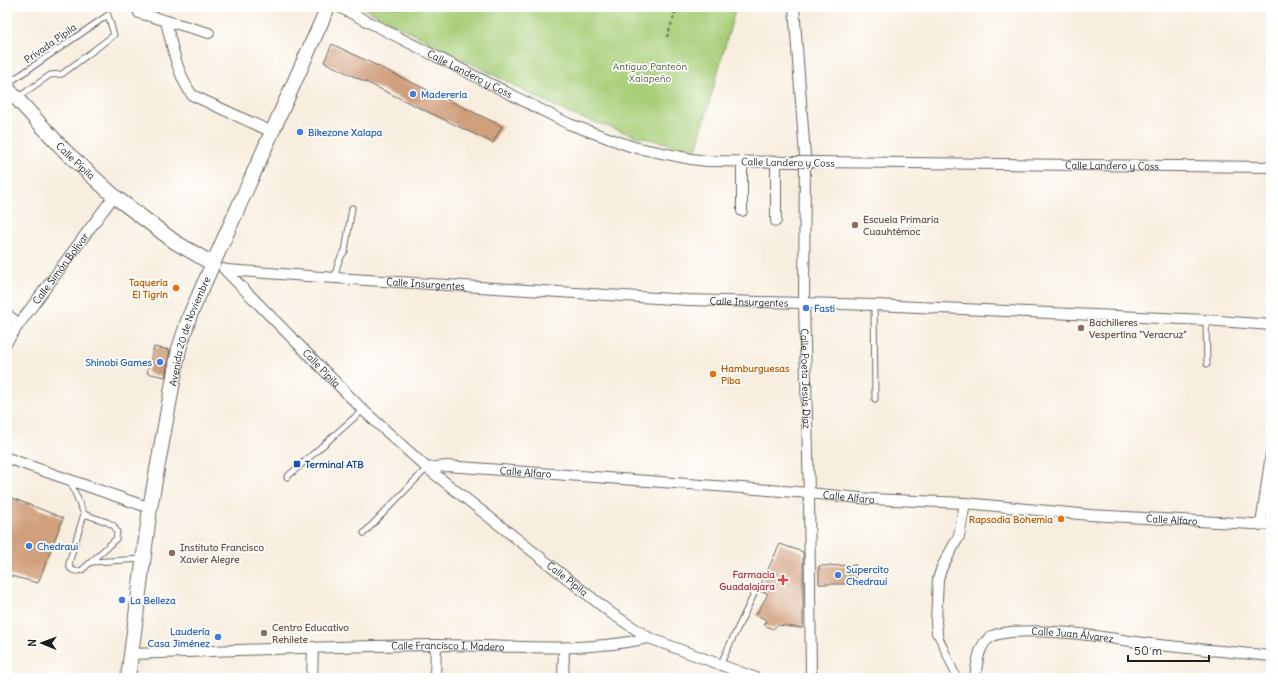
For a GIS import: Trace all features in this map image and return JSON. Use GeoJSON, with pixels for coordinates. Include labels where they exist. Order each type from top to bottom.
{"type":"FeatureCollection","features":[{"type":"Feature","properties":{"kind":"main road","name":"Avenida 20 de Noviembre"},"geometry":{"type":"LineString","coordinates":[[128,678],[150,508],[179,349],[190,315],[212,264],[328,7]]}},
{"type":"Feature","properties":{"kind":"main road","name":"Calle Pípila"},"geometry":{"type":"LineString","coordinates":[[10,92],[66,152],[114,196],[175,242],[212,264]]}},
{"type":"Feature","properties":{"kind":"street","name":"Calle Landero y Coss"},"geometry":{"type":"LineString","coordinates":[[339,7],[569,124],[633,147],[684,158],[707,161],[1271,167]]}},
{"type":"Feature","properties":{"kind":"street","name":"Calle Poeta Jesús Díaz"},"geometry":{"type":"LineString","coordinates":[[794,7],[805,156],[804,304],[809,493],[811,678]]}},
{"type":"Feature","properties":{"kind":"street"},"geometry":{"type":"LineString","coordinates":[[139,13],[209,34]]}},
{"type":"Feature","properties":{"kind":"street"},"geometry":{"type":"LineString","coordinates":[[166,21],[176,59],[186,86],[192,95],[272,132]]}},
{"type":"Feature","properties":{"kind":"street"},"geometry":{"type":"LineString","coordinates":[[742,161],[742,211]]}},
{"type":"Feature","properties":{"kind":"street"},"geometry":{"type":"LineString","coordinates":[[776,161],[776,221]]}},
{"type":"Feature","properties":{"kind":"street","name":"Calle Simón Bolívar"},"geometry":{"type":"LineString","coordinates":[[7,342],[114,196]]}},
{"type":"Feature","properties":{"kind":"street","name":"Calle Pípila"},"geometry":{"type":"LineString","coordinates":[[212,264],[226,270],[363,410],[427,468],[611,613],[649,638]]}},
{"type":"Feature","properties":{"kind":"street","name":"Calle Insurgentes"},"geometry":{"type":"LineString","coordinates":[[226,270],[688,300],[874,305],[1206,320],[1271,325]]}},
{"type":"Feature","properties":{"kind":"street"},"geometry":{"type":"LineString","coordinates":[[7,314],[19,324]]}},
{"type":"Feature","properties":{"kind":"street"},"geometry":{"type":"LineString","coordinates":[[1266,525],[1271,454]]}},
{"type":"Feature","properties":{"kind":"street"},"geometry":{"type":"LineString","coordinates":[[7,458],[150,508]]}},
{"type":"Feature","properties":{"kind":"street","name":"Calle Alfaro"},"geometry":{"type":"LineString","coordinates":[[427,468],[447,466],[809,493],[870,499],[965,503],[1090,515],[1266,525]]}},
{"type":"Feature","properties":{"kind":"street"},"geometry":{"type":"LineString","coordinates":[[957,678],[937,633],[936,622],[938,579],[942,567],[959,536],[965,503]]}},
{"type":"Feature","properties":{"kind":"street","name":"Calle Juan Álvarez"},"geometry":{"type":"LineString","coordinates":[[976,678],[978,659],[986,641],[991,636],[1027,631],[1057,632],[1160,645],[1271,656]]}},
{"type":"Feature","properties":{"kind":"street"},"geometry":{"type":"LineString","coordinates":[[649,638],[756,678]]}},
{"type":"Feature","properties":{"kind":"street","name":"Calle Francisco I. Madero"},"geometry":{"type":"LineString","coordinates":[[132,654],[313,647],[436,645],[564,648],[626,643],[649,638]]}},
{"type":"Feature","properties":{"kind":"street"},"geometry":{"type":"LineString","coordinates":[[435,678],[436,645]]}},
{"type":"Feature","properties":{"kind":"street"},"geometry":{"type":"LineString","coordinates":[[312,678],[313,647]]}},
{"type":"Feature","properties":{"kind":"street"},"geometry":{"type":"LineString","coordinates":[[563,678],[564,648]]}},
{"type":"Feature","properties":{"kind":"lane","name":"Privada Pípila"},"geometry":{"type":"LineString","coordinates":[[108,15],[114,35],[62,74],[50,75],[10,92],[108,15]]}},
{"type":"Feature","properties":{"kind":"lane"},"geometry":{"type":"LineString","coordinates":[[335,278],[336,270],[345,251],[352,208]]}},
{"type":"Feature","properties":{"kind":"lane"},"geometry":{"type":"LineString","coordinates":[[874,305],[875,399]]}},
{"type":"Feature","properties":{"kind":"lane"},"geometry":{"type":"LineString","coordinates":[[1206,320],[1207,364]]}},
{"type":"Feature","properties":{"kind":"lane"},"geometry":{"type":"LineString","coordinates":[[287,477],[363,410]]}},
{"type":"Feature","properties":{"kind":"lane"},"geometry":{"type":"LineString","coordinates":[[364,533],[427,468]]}},
{"type":"Feature","properties":{"kind":"lane"},"geometry":{"type":"LineString","coordinates":[[70,480],[84,514],[69,563],[72,571],[78,572],[92,562],[116,539],[117,532],[114,526],[107,522],[84,514]]}},
{"type":"Feature","properties":{"kind":"lane"},"geometry":{"type":"LineString","coordinates":[[92,562],[144,559]]}},
{"type":"Feature","properties":{"kind":"lane"},"geometry":{"type":"LineString","coordinates":[[720,665],[754,594]]}},
{"type":"Feature","properties":{"kind":"path"},"geometry":{"type":"LineString","coordinates":[[667,37],[677,7]]}},
{"type":"Feature","properties":{"kind":"green space","name":"Antiguo Panteón Xalapeño"},"geometry":{"type":"Polygon","coordinates":[[[361,7],[736,7],[696,150],[636,136],[570,114],[361,7]]]}},
{"type":"Feature","properties":{"kind":"building","name":"Maderería"},"geometry":{"type":"Polygon","coordinates":[[[332,44],[502,126],[493,143],[324,62],[332,44]]]}},
{"type":"Feature","properties":{"kind":"building","name":"Shinobi Games"},"geometry":{"type":"Polygon","coordinates":[[[154,347],[170,350],[165,377],[147,373],[154,347]]]}},
{"type":"Feature","properties":{"kind":"building","name":"Chedraui"},"geometry":{"type":"Polygon","coordinates":[[[7,496],[63,518],[38,583],[7,575],[7,496]]]}},
{"type":"Feature","properties":{"kind":"building","name":"Farmacia Guadalajara"},"geometry":{"type":"Polygon","coordinates":[[[780,544],[803,552],[803,628],[777,625],[773,629],[764,625],[767,620],[756,615],[768,594],[758,590],[780,544]]]}},
{"type":"Feature","properties":{"kind":"building","name":"Supercito Chedraui"},"geometry":{"type":"Polygon","coordinates":[[[856,565],[856,584],[819,584],[819,566],[856,565]]]}},
{"type":"Feature","properties":{"kind":"place","name":"Maderería"},"geometry":{"type":"Point","coordinates":[413,94]}},
{"type":"Feature","properties":{"kind":"place","name":"Bikezone Xalapa"},"geometry":{"type":"Point","coordinates":[300,132]}},
{"type":"Feature","properties":{"kind":"place","name":"Escuela Primaria Cuauhtémoc"},"geometry":{"type":"Point","coordinates":[855,225]}},
{"type":"Feature","properties":{"kind":"place","name":"Taquería El Tigrín"},"geometry":{"type":"Point","coordinates":[176,288]}},
{"type":"Feature","properties":{"kind":"place","name":"Fasti"},"geometry":{"type":"Point","coordinates":[806,308]}},
{"type":"Feature","properties":{"kind":"place","name":"Bachilleres Vespertina \"Veracruz\""},"geometry":{"type":"Point","coordinates":[1081,328]}},
{"type":"Feature","properties":{"kind":"place","name":"Shinobi Games"},"geometry":{"type":"Point","coordinates":[160,362]}},
{"type":"Feature","properties":{"kind":"place","name":"Hamburguesas Piba"},"geometry":{"type":"Point","coordinates":[713,374]}},
{"type":"Feature","properties":{"kind":"place","name":"Terminal ATB"},"geometry":{"type":"Point","coordinates":[297,464]}},
{"type":"Feature","properties":{"kind":"place","name":"Rapsodia Bohemia"},"geometry":{"type":"Point","coordinates":[1061,519]}},
{"type":"Feature","properties":{"kind":"place","name":"Chedraui"},"geometry":{"type":"Point","coordinates":[29,546]}},
{"type":"Feature","properties":{"kind":"place","name":"Instituto Francisco Xavier Alegre"},"geometry":{"type":"Point","coordinates":[172,553]}},
{"type":"Feature","properties":{"kind":"place","name":"Supercito Chedraui"},"geometry":{"type":"Point","coordinates":[838,575]}},
{"type":"Feature","properties":{"kind":"place","name":"Farmacia Guadalajara"},"geometry":{"type":"Point","coordinates":[783,580]}},
{"type":"Feature","properties":{"kind":"place","name":"La Belleza"},"geometry":{"type":"Point","coordinates":[122,600]}},
{"type":"Feature","properties":{"kind":"place","name":"Centro Educativo Rehilete"},"geometry":{"type":"Point","coordinates":[264,633]}},
{"type":"Feature","properties":{"kind":"place","name":"Laudería Casa Jiménez"},"geometry":{"type":"Point","coordinates":[218,637]}}]}
